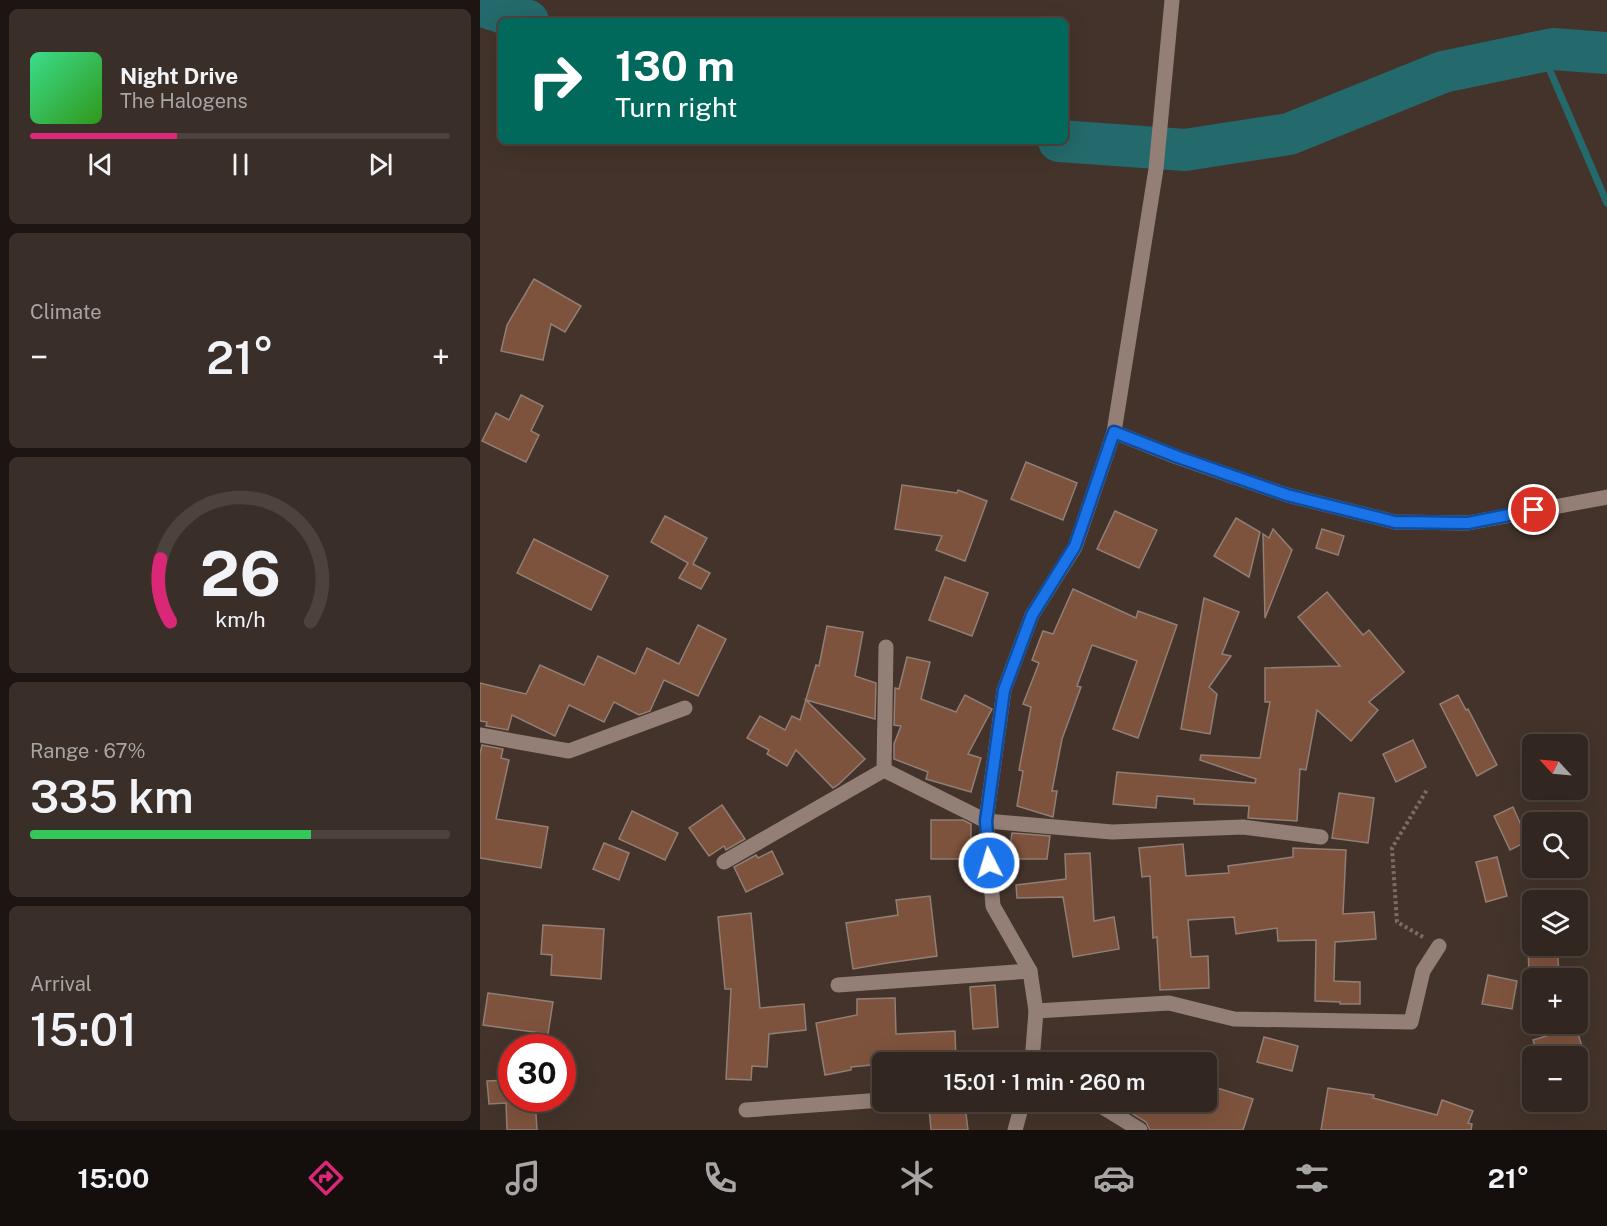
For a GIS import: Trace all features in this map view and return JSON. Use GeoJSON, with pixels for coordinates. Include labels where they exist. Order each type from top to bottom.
{"type":"FeatureCollection","features":[{"type":"Feature","properties":{"kind":"street"},"geometry":{"type":"LineString","coordinates":[[1033,1052],[1036,1011],[1030,971],[993,906],[986,821],[1004,690],[1032,615],[1075,546],[1114,432],[1156,169],[1172,0]]}},
{"type":"Feature","properties":{"kind":"street"},"geometry":{"type":"LineString","coordinates":[[1114,432],[1287,495],[1395,522],[1468,523],[1607,497]]}},
{"type":"Feature","properties":{"kind":"street"},"geometry":{"type":"LineString","coordinates":[[884,770],[886,647]]}},
{"type":"Feature","properties":{"kind":"street"},"geometry":{"type":"LineString","coordinates":[[480,735],[569,751],[685,708]]}},
{"type":"Feature","properties":{"kind":"street"},"geometry":{"type":"LineString","coordinates":[[884,770],[986,821],[1112,832],[1243,827],[1321,837]]}},
{"type":"Feature","properties":{"kind":"street"},"geometry":{"type":"LineString","coordinates":[[724,862],[884,770]]}},
{"type":"Feature","properties":{"kind":"street"},"geometry":{"type":"LineString","coordinates":[[1036,1011],[1169,1003],[1234,1019],[1411,1022],[1423,971],[1439,946]]}},
{"type":"Feature","properties":{"kind":"street"},"geometry":{"type":"LineString","coordinates":[[838,985],[1030,971]]}},
{"type":"Feature","properties":{"kind":"street"},"geometry":{"type":"LineString","coordinates":[[746,1110],[872,1101]]}},
{"type":"Feature","properties":{"kind":"street"},"geometry":{"type":"LineString","coordinates":[[1015,1130],[1020,1112]]}},
{"type":"Feature","properties":{"kind":"street"},"geometry":{"type":"LineString","coordinates":[[1111,1112],[1140,1130]]}},
{"type":"Feature","properties":{"kind":"path"},"geometry":{"type":"LineString","coordinates":[[1428,788],[1392,848],[1397,922],[1439,946]]}},
{"type":"Feature","properties":{"kind":"building"},"geometry":{"type":"Polygon","coordinates":[[[534,279],[581,306],[565,332],[551,324],[543,360],[501,351],[507,325],[534,279]]]}},
{"type":"Feature","properties":{"kind":"building"},"geometry":{"type":"Polygon","coordinates":[[[521,395],[543,406],[531,431],[539,435],[526,462],[482,441],[496,413],[509,420],[521,395]]]}},
{"type":"Feature","properties":{"kind":"building"},"geometry":{"type":"Polygon","coordinates":[[[1026,462],[1077,483],[1063,520],[1011,499],[1026,462]]]}},
{"type":"Feature","properties":{"kind":"building"},"geometry":{"type":"Polygon","coordinates":[[[902,485],[957,493],[958,490],[987,501],[965,561],[936,550],[942,536],[895,529],[902,485]]]}},
{"type":"Feature","properties":{"kind":"building"},"geometry":{"type":"Polygon","coordinates":[[[1115,511],[1157,530],[1139,568],[1097,549],[1115,511]]]}},
{"type":"Feature","properties":{"kind":"building"},"geometry":{"type":"Polygon","coordinates":[[[665,516],[707,538],[693,564],[710,573],[701,589],[679,578],[688,563],[651,542],[665,516]]]}},
{"type":"Feature","properties":{"kind":"building"},"geometry":{"type":"Polygon","coordinates":[[[1236,518],[1260,532],[1249,577],[1214,556],[1236,518]]]}},
{"type":"Feature","properties":{"kind":"building"},"geometry":{"type":"Polygon","coordinates":[[[1273,529],[1292,550],[1265,618],[1263,534],[1269,538],[1273,529]]]}},
{"type":"Feature","properties":{"kind":"building"},"geometry":{"type":"Polygon","coordinates":[[[1322,529],[1344,536],[1338,555],[1316,548],[1322,529]]]}},
{"type":"Feature","properties":{"kind":"building"},"geometry":{"type":"Polygon","coordinates":[[[534,539],[608,576],[591,610],[517,573],[534,539]]]}},
{"type":"Feature","properties":{"kind":"building"},"geometry":{"type":"Polygon","coordinates":[[[945,577],[988,593],[972,636],[929,620],[945,577]]]}},
{"type":"Feature","properties":{"kind":"building"},"geometry":{"type":"Polygon","coordinates":[[[1073,589],[1136,618],[1138,611],[1177,625],[1138,738],[1113,729],[1137,661],[1092,645],[1077,686],[1081,687],[1062,739],[1052,791],[1057,791],[1053,817],[1017,806],[1023,771],[1019,770],[1031,707],[1023,704],[1039,663],[1032,660],[1043,631],[1053,634],[1073,589]]]}},
{"type":"Feature","properties":{"kind":"building"},"geometry":{"type":"Polygon","coordinates":[[[1327,592],[1363,635],[1369,630],[1404,672],[1369,702],[1378,710],[1351,741],[1317,710],[1306,770],[1300,769],[1297,821],[1248,818],[1249,806],[1194,804],[1194,799],[1157,796],[1156,808],[1113,804],[1117,772],[1255,783],[1256,779],[1200,760],[1201,755],[1260,758],[1270,702],[1265,702],[1265,668],[1340,666],[1298,617],[1327,592]]]}},
{"type":"Feature","properties":{"kind":"building"},"geometry":{"type":"Polygon","coordinates":[[[1204,598],[1239,612],[1222,654],[1231,656],[1209,687],[1217,694],[1210,734],[1181,729],[1204,598]]]}},
{"type":"Feature","properties":{"kind":"building"},"geometry":{"type":"Polygon","coordinates":[[[698,625],[726,639],[698,696],[664,680],[650,711],[639,715],[614,702],[604,722],[569,705],[555,736],[512,715],[508,730],[486,726],[487,722],[480,721],[480,683],[526,694],[540,665],[584,685],[598,656],[635,674],[647,648],[679,664],[698,625]]]}},
{"type":"Feature","properties":{"kind":"building"},"geometry":{"type":"Polygon","coordinates":[[[827,626],[863,632],[855,676],[876,683],[875,719],[806,700],[865,759],[833,788],[796,750],[787,766],[767,754],[769,750],[747,738],[760,716],[785,730],[792,716],[800,720],[816,665],[819,666],[827,626]]]}},
{"type":"Feature","properties":{"kind":"building"},"geometry":{"type":"Polygon","coordinates":[[[907,657],[930,662],[921,699],[956,712],[965,695],[992,709],[968,754],[981,758],[971,792],[926,779],[928,772],[894,759],[894,744],[901,726],[894,725],[895,688],[899,689],[907,657]]]}},
{"type":"Feature","properties":{"kind":"building"},"geometry":{"type":"Polygon","coordinates":[[[1458,695],[1466,710],[1468,709],[1497,765],[1477,776],[1440,704],[1458,695]]]}},
{"type":"Feature","properties":{"kind":"building"},"geometry":{"type":"Polygon","coordinates":[[[1413,740],[1426,767],[1396,782],[1383,754],[1413,740]]]}},
{"type":"Feature","properties":{"kind":"building"},"geometry":{"type":"Polygon","coordinates":[[[482,745],[503,749],[501,758],[509,760],[496,819],[548,827],[541,868],[480,858],[480,754],[482,745]]]}},
{"type":"Feature","properties":{"kind":"building"},"geometry":{"type":"Polygon","coordinates":[[[1339,793],[1374,798],[1368,843],[1332,838],[1339,793]]]}},
{"type":"Feature","properties":{"kind":"building"},"geometry":{"type":"Polygon","coordinates":[[[722,805],[745,839],[726,850],[724,846],[709,856],[689,828],[722,805]]]}},
{"type":"Feature","properties":{"kind":"building"},"geometry":{"type":"Polygon","coordinates":[[[1513,807],[1522,827],[1522,844],[1510,850],[1494,816],[1513,807]]]}},
{"type":"Feature","properties":{"kind":"building"},"geometry":{"type":"Polygon","coordinates":[[[632,811],[678,833],[665,860],[619,839],[632,811]]]}},
{"type":"Feature","properties":{"kind":"building"},"geometry":{"type":"Polygon","coordinates":[[[931,820],[963,820],[971,824],[971,859],[931,859],[931,820]]]}},
{"type":"Feature","properties":{"kind":"building"},"geometry":{"type":"Polygon","coordinates":[[[1012,833],[1050,836],[1047,859],[1010,859],[1012,833]]]}},
{"type":"Feature","properties":{"kind":"building"},"geometry":{"type":"Polygon","coordinates":[[[604,843],[629,853],[619,880],[593,869],[604,843]]]}},
{"type":"Feature","properties":{"kind":"building"},"geometry":{"type":"Polygon","coordinates":[[[1183,844],[1186,876],[1229,873],[1228,866],[1293,857],[1293,848],[1346,850],[1343,914],[1374,912],[1376,939],[1335,942],[1334,981],[1360,982],[1360,1004],[1315,1001],[1316,940],[1278,941],[1277,928],[1236,934],[1234,917],[1188,920],[1191,957],[1208,956],[1209,988],[1160,990],[1157,937],[1153,938],[1150,876],[1142,877],[1139,848],[1183,844]]]}},
{"type":"Feature","properties":{"kind":"building"},"geometry":{"type":"Polygon","coordinates":[[[772,851],[783,874],[746,892],[734,867],[756,855],[758,858],[772,851]]]}},
{"type":"Feature","properties":{"kind":"building"},"geometry":{"type":"Polygon","coordinates":[[[1090,853],[1094,921],[1114,917],[1119,949],[1073,957],[1063,897],[1017,898],[1016,885],[1066,879],[1065,854],[1090,853]]]}},
{"type":"Feature","properties":{"kind":"building"},"geometry":{"type":"Polygon","coordinates":[[[1497,857],[1507,896],[1486,902],[1476,862],[1497,857]]]}},
{"type":"Feature","properties":{"kind":"building"},"geometry":{"type":"Polygon","coordinates":[[[930,896],[937,956],[853,969],[846,923],[898,915],[896,900],[930,896]]]}},
{"type":"Feature","properties":{"kind":"building"},"geometry":{"type":"Polygon","coordinates":[[[751,913],[760,1008],[804,1004],[806,1030],[769,1034],[767,1067],[752,1066],[751,1080],[726,1079],[731,989],[725,989],[718,917],[751,913]]]}},
{"type":"Feature","properties":{"kind":"building"},"geometry":{"type":"Polygon","coordinates":[[[543,925],[604,929],[601,979],[551,975],[552,955],[541,954],[543,925]]]}},
{"type":"Feature","properties":{"kind":"building"},"geometry":{"type":"Polygon","coordinates":[[[1528,956],[1558,956],[1559,968],[1529,968],[1528,956]]]}},
{"type":"Feature","properties":{"kind":"building"},"geometry":{"type":"Polygon","coordinates":[[[1488,975],[1517,981],[1512,1009],[1482,1004],[1488,975]]]}},
{"type":"Feature","properties":{"kind":"building"},"geometry":{"type":"Polygon","coordinates":[[[995,985],[998,1027],[973,1029],[970,987],[995,985]]]}},
{"type":"Feature","properties":{"kind":"building"},"geometry":{"type":"Polygon","coordinates":[[[488,993],[553,1002],[548,1034],[483,1025],[488,993]]]}},
{"type":"Feature","properties":{"kind":"building"},"geometry":{"type":"Polygon","coordinates":[[[895,998],[896,1034],[955,1031],[956,1052],[872,1052],[872,1065],[851,1067],[851,1070],[825,1075],[816,1023],[857,1015],[857,999],[895,998]]]}},
{"type":"Feature","properties":{"kind":"building"},"geometry":{"type":"Polygon","coordinates":[[[1553,1034],[1578,1034],[1582,1046],[1535,1046],[1533,1040],[1553,1034]]]}},
{"type":"Feature","properties":{"kind":"building"},"geometry":{"type":"Polygon","coordinates":[[[1264,1037],[1298,1046],[1292,1071],[1257,1062],[1264,1037]]]}},
{"type":"Feature","properties":{"kind":"building"},"geometry":{"type":"Polygon","coordinates":[[[487,1081],[498,1081],[498,1103],[489,1104],[487,1081]]]}},
{"type":"Feature","properties":{"kind":"building"},"geometry":{"type":"Polygon","coordinates":[[[1217,1088],[1253,1099],[1243,1130],[1150,1130],[1146,1122],[1130,1112],[1217,1112],[1217,1088]]]}},
{"type":"Feature","properties":{"kind":"building"},"geometry":{"type":"Polygon","coordinates":[[[1328,1088],[1374,1095],[1373,1098],[1437,1115],[1442,1100],[1473,1111],[1468,1123],[1472,1124],[1471,1130],[1321,1130],[1328,1088]]]}},
{"type":"Feature","properties":{"kind":"building"},"geometry":{"type":"Polygon","coordinates":[[[506,1112],[536,1112],[537,1130],[507,1130],[506,1112]]]}},
{"type":"Feature","properties":{"kind":"building"},"geometry":{"type":"Polygon","coordinates":[[[929,1112],[966,1112],[968,1130],[931,1130],[929,1112]]]}},
{"type":"Feature","properties":{"kind":"waterway"},"geometry":{"type":"LineString","coordinates":[[480,5],[519,18]]}},
{"type":"Feature","properties":{"kind":"waterway"},"geometry":{"type":"LineString","coordinates":[[1068,142],[1185,150],[1289,134],[1443,72],[1553,49],[1607,53]]}},
{"type":"Feature","properties":{"kind":"waterway"},"geometry":{"type":"LineString","coordinates":[[1542,52],[1607,203]]}},
{"type":"Feature","properties":{"kind":"route"},"geometry":{"type":"LineString","coordinates":[[989,863],[986,821],[1004,690],[1032,615],[1075,546],[1114,432],[1287,495],[1395,522],[1468,523],[1534,510]]}}]}
